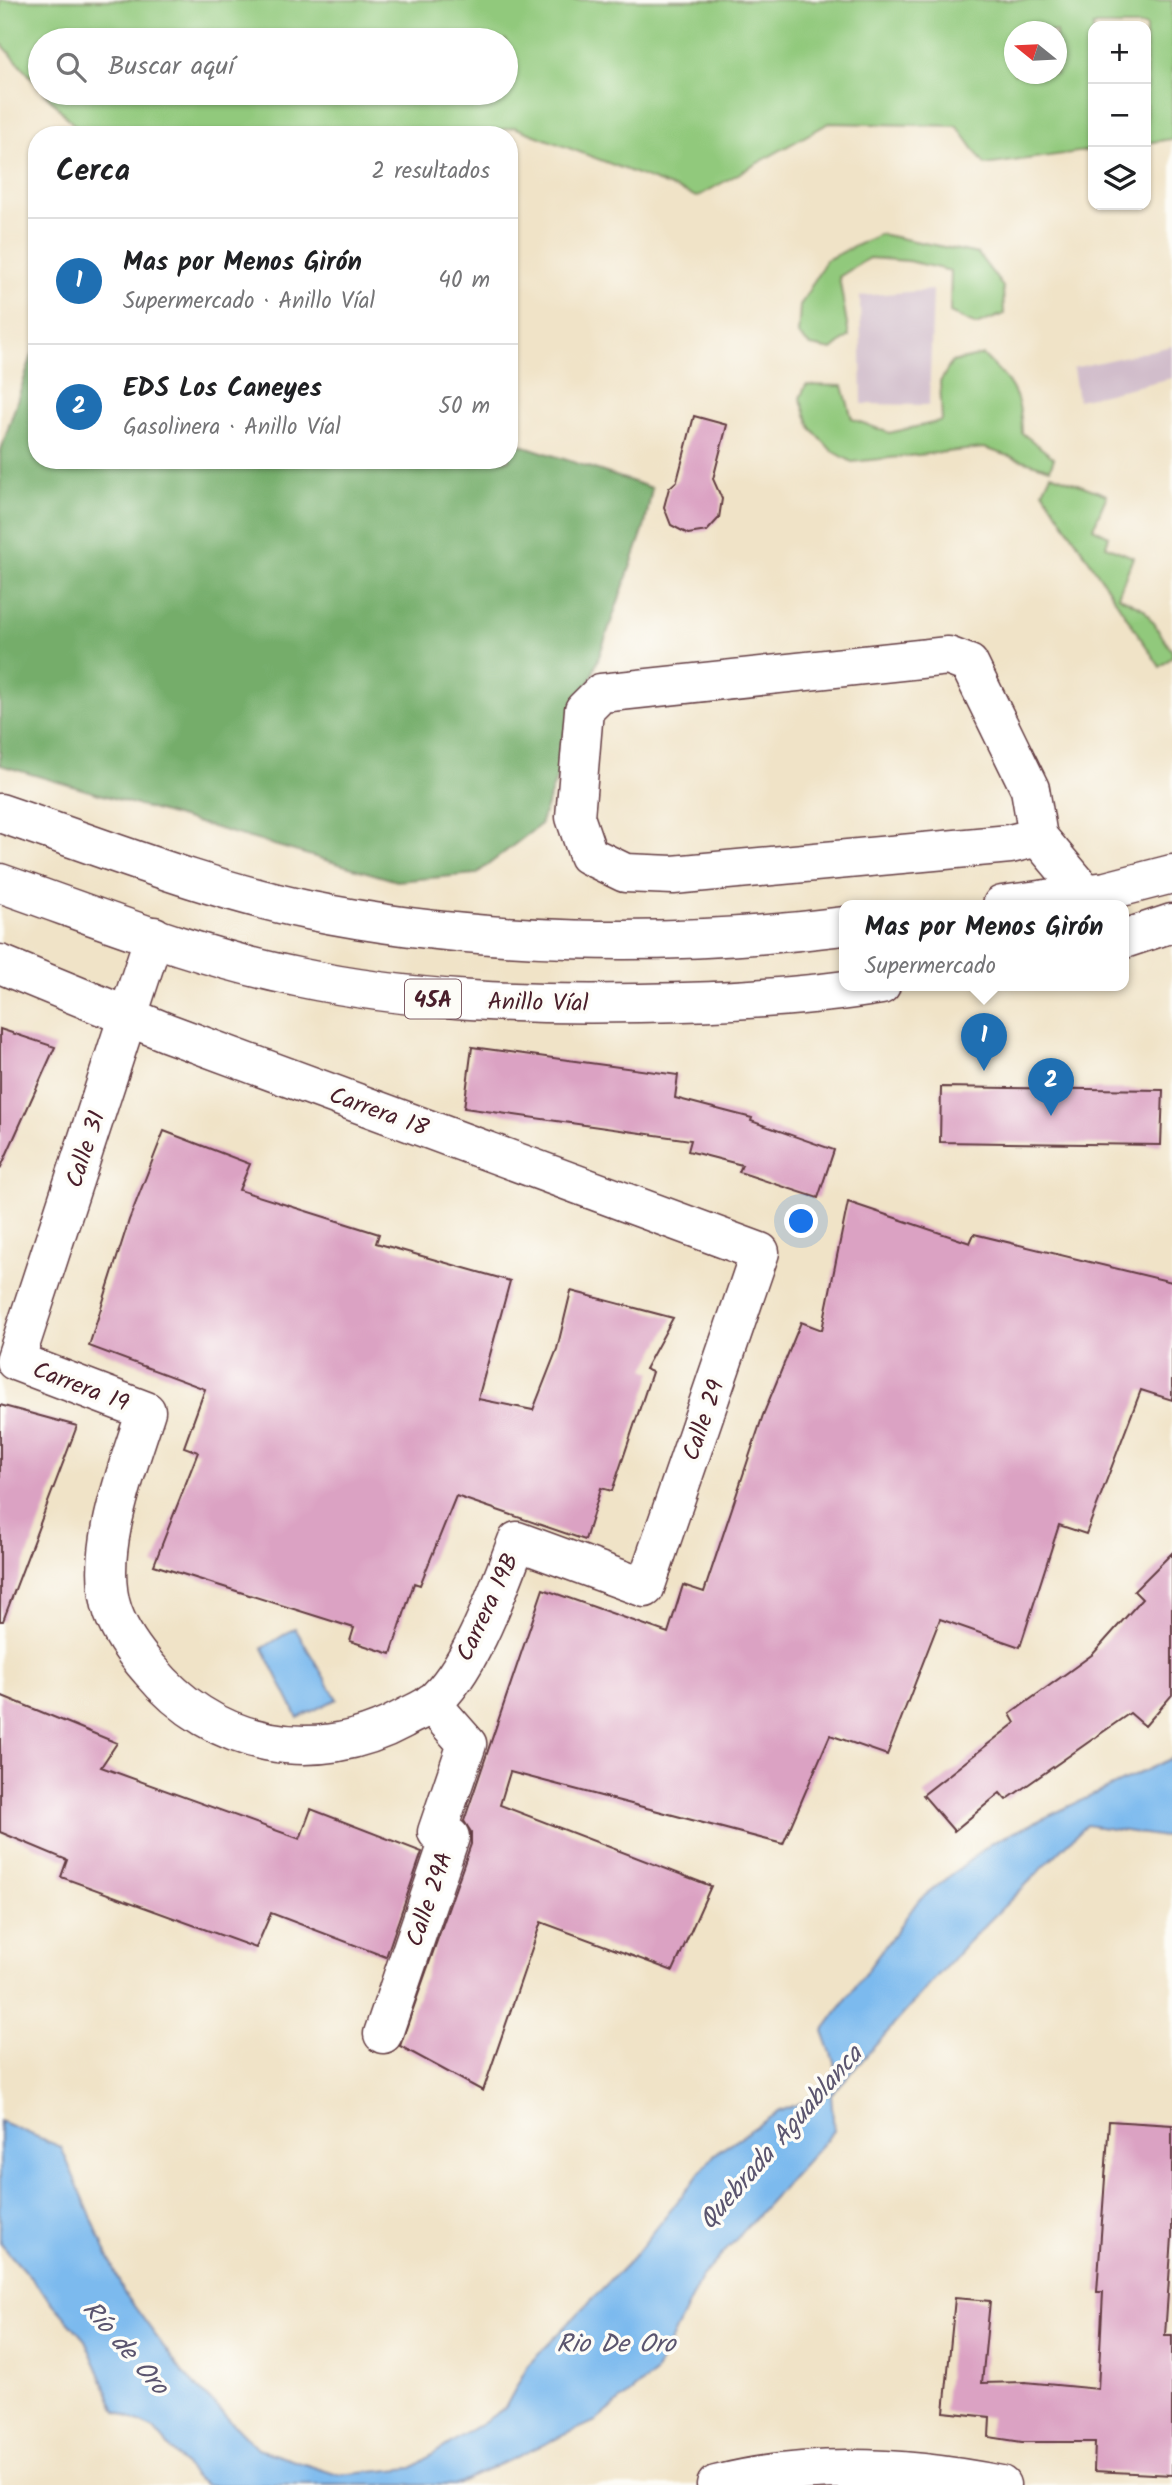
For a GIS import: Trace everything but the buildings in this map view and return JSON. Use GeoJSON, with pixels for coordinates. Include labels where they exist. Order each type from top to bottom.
{"type":"FeatureCollection","features":[{"type":"Feature","properties":{"kind":"main road"},"geometry":{"type":"LineString","coordinates":[[1038,837],[1010,844],[673,875],[625,873],[588,855],[575,817],[584,710],[601,693],[948,656],[969,664],[1030,789],[1038,837],[1086,894]]}},
{"type":"Feature","properties":{"kind":"main road"},"geometry":{"type":"LineString","coordinates":[[0,813],[250,896],[364,919],[524,936],[700,939],[839,926]]}},
{"type":"Feature","properties":{"kind":"main road"},"geometry":{"type":"LineString","coordinates":[[1040,900],[1140,884],[1172,874]]}},
{"type":"Feature","properties":{"kind":"main road","name":"Anillo Víal"},"geometry":{"type":"LineString","coordinates":[[0,883],[234,962],[296,977],[430,999],[534,1005],[693,1002],[787,997],[839,990]]}},
{"type":"Feature","properties":{"kind":"main road"},"geometry":{"type":"LineString","coordinates":[[1129,937],[1172,923]]}},
{"type":"Feature","properties":{"kind":"main road","name":"Calle 31"},"geometry":{"type":"LineString","coordinates":[[15,1361],[154,936]]}},
{"type":"Feature","properties":{"kind":"main road","name":"Carrera 18"},"geometry":{"type":"LineString","coordinates":[[0,964],[129,1018],[760,1252]]}},
{"type":"Feature","properties":{"kind":"main road","name":"Calle 29"},"geometry":{"type":"LineString","coordinates":[[517,1541],[645,1588],[760,1252]]}},
{"type":"Feature","properties":{"kind":"main road","name":"Carrera 19"},"geometry":{"type":"LineString","coordinates":[[15,1361],[146,1411]]}},
{"type":"Feature","properties":{"kind":"main road","name":"Carrera 19B"},"geometry":{"type":"LineString","coordinates":[[146,1411],[118,1497],[107,1555],[113,1611],[133,1650],[164,1687],[205,1720],[250,1739],[293,1745],[331,1745],[373,1735],[431,1703],[461,1665],[487,1619],[517,1541]]}},
{"type":"Feature","properties":{"kind":"main road","name":"Calle 29A"},"geometry":{"type":"LineString","coordinates":[[383,2034],[450,1837],[436,1832],[467,1744],[431,1703]]}},
{"type":"Feature","properties":{"kind":"main road"},"geometry":{"type":"LineString","coordinates":[[716,2485],[762,2473],[826,2467],[918,2472],[1001,2485]]}},
{"type":"Feature","properties":{"kind":"shaded area"},"geometry":{"type":"Polygon","coordinates":[[[933,290],[929,405],[862,404],[860,296],[933,290]]]}},
{"type":"Feature","properties":{"kind":"shaded area"},"geometry":{"type":"Polygon","coordinates":[[[1172,346],[1172,378],[1078,400],[1073,368],[1172,346]]]}},
{"type":"Feature","properties":{"kind":"green space"},"geometry":{"type":"Polygon","coordinates":[[[0,0],[1172,0],[1172,139],[1151,142],[1151,21],[1088,21],[1088,151],[985,165],[957,126],[829,123],[697,197],[518,129],[518,126],[75,126],[56,105],[518,105],[518,28],[28,28],[28,74],[0,42],[0,0]]]}},
{"type":"Feature","properties":{"kind":"green space"},"geometry":{"type":"Polygon","coordinates":[[[880,234],[978,254],[1003,287],[1004,314],[976,325],[950,313],[951,271],[908,261],[869,258],[839,277],[849,336],[832,350],[811,346],[798,335],[800,306],[826,260],[880,234]]]}},
{"type":"Feature","properties":{"kind":"green space"},"geometry":{"type":"Polygon","coordinates":[[[983,355],[1013,389],[1019,407],[1022,433],[1054,458],[1050,469],[984,448],[852,462],[831,450],[811,428],[800,398],[806,385],[843,386],[852,419],[889,433],[942,421],[940,382],[952,362],[983,355]]]}},
{"type":"Feature","properties":{"kind":"green space"},"geometry":{"type":"Polygon","coordinates":[[[28,367],[28,469],[518,469],[518,444],[652,488],[645,525],[540,825],[476,874],[397,881],[0,765],[0,453],[28,367]]]}},
{"type":"Feature","properties":{"kind":"green space"},"geometry":{"type":"Polygon","coordinates":[[[1051,474],[1107,495],[1093,528],[1109,536],[1106,546],[1133,557],[1118,596],[1144,609],[1172,651],[1172,657],[1160,667],[1043,491],[1051,474]]]}},
{"type":"Feature","properties":{"kind":"water"},"geometry":{"type":"Polygon","coordinates":[[[295,1628],[337,1699],[298,1718],[263,1648],[295,1628]]]}},
{"type":"Feature","properties":{"kind":"water","name":"Rio De Oro"},"geometry":{"type":"Polygon","coordinates":[[[1172,1758],[1172,1834],[1164,1837],[1086,1825],[967,1943],[831,2095],[834,2131],[701,2278],[655,2373],[596,2421],[454,2485],[206,2485],[194,2476],[154,2429],[116,2411],[85,2340],[0,2243],[0,2121],[61,2147],[123,2291],[183,2373],[258,2449],[338,2475],[412,2468],[505,2408],[528,2365],[636,2254],[715,2154],[778,2112],[804,2102],[837,2070],[823,2031],[918,1901],[993,1842],[1172,1758]]]}},
{"type":"Feature","properties":{"kind":"place","name":"Mas por Menos Girón"},"geometry":{"type":"Point","coordinates":[984,1071]}},
{"type":"Feature","properties":{"kind":"place","name":"EDS Los Caneyes"},"geometry":{"type":"Point","coordinates":[1051,1116]}},
{"type":"Feature","properties":{"kind":"water label","name":"Quebrada Aguablanca"},"geometry":{"type":"Point","coordinates":[780,2137]}},
{"type":"Feature","properties":{"kind":"water label","name":"Río de Oro"},"geometry":{"type":"Point","coordinates":[126,2347]}}]}
